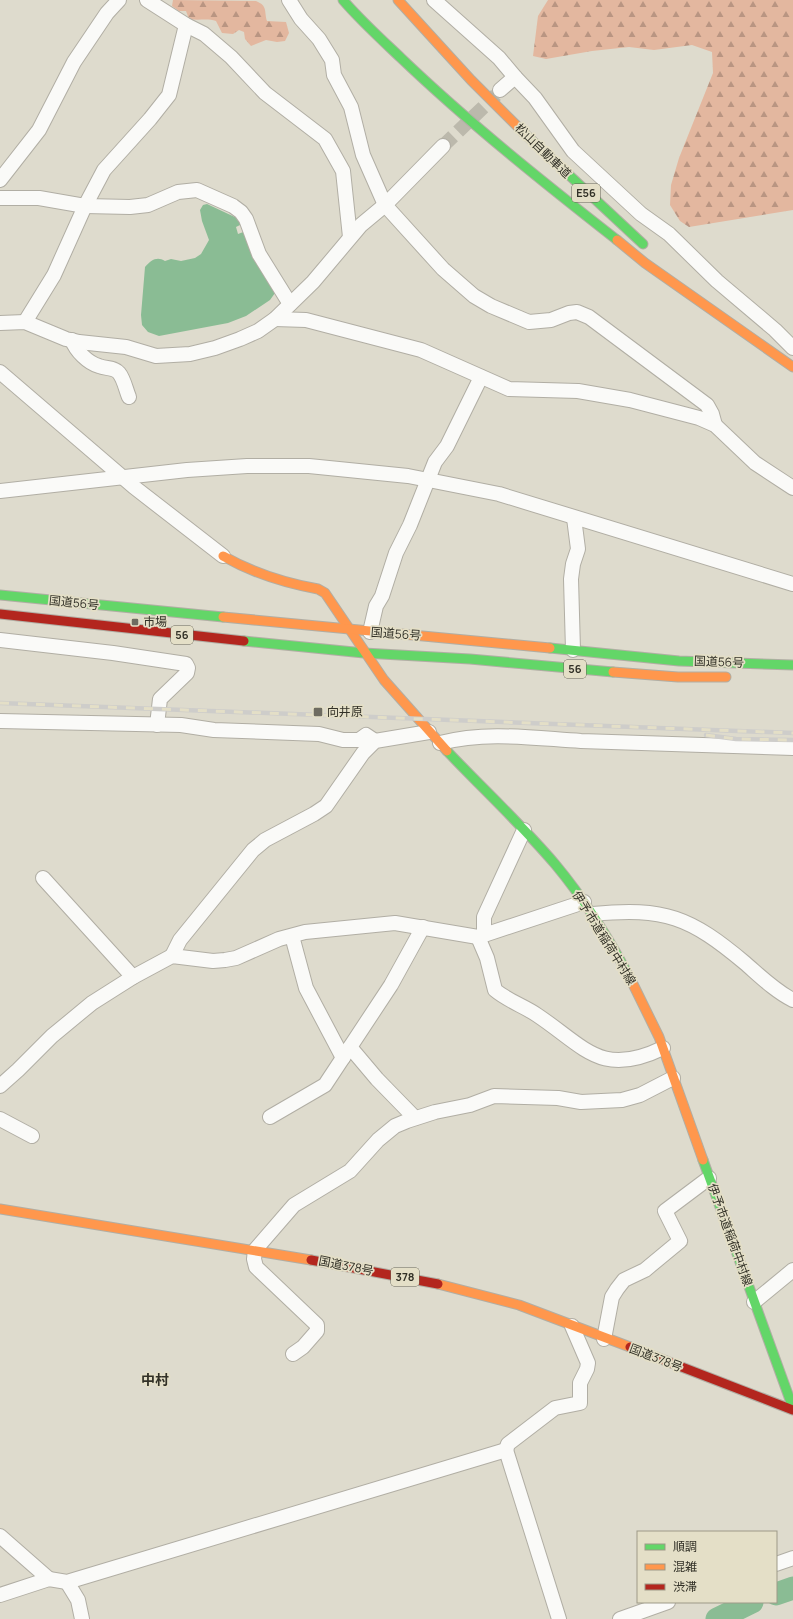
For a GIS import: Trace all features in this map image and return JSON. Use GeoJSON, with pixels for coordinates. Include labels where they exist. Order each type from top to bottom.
{"type":"FeatureCollection","features":[{"type":"Feature","properties":{"kind":"main road"},"geometry":{"type":"LineString","coordinates":[[343,0],[356,15],[431,87],[515,159],[645,263],[793,366]]}},
{"type":"Feature","properties":{"kind":"main road","name":"松山自動車道"},"geometry":{"type":"LineString","coordinates":[[398,0],[454,62],[516,126],[571,179],[651,251]]}},
{"type":"Feature","properties":{"kind":"main road"},"geometry":{"type":"LineString","coordinates":[[694,286],[793,366]]}},
{"type":"Feature","properties":{"kind":"main road","name":"伊予市道稲荷中村線"},"geometry":{"type":"LineString","coordinates":[[223,556],[245,570],[269,580],[318,589],[325,592],[364,653],[393,692],[429,732],[555,864],[593,914],[631,980],[663,1048],[793,1409]]}},
{"type":"Feature","properties":{"kind":"main road","name":"国道56号"},"geometry":{"type":"LineString","coordinates":[[0,595],[679,661],[793,665]]}},
{"type":"Feature","properties":{"kind":"main road","name":"国道56号"},"geometry":{"type":"LineString","coordinates":[[0,614],[124,629],[364,653],[470,659],[542,667],[678,677],[739,678]]}},
{"type":"Feature","properties":{"kind":"main road","name":"国道378号"},"geometry":{"type":"LineString","coordinates":[[0,1209],[256,1250],[424,1281],[519,1305],[604,1339],[793,1409]]}},
{"type":"Feature","properties":{"kind":"street"},"geometry":{"type":"LineString","coordinates":[[0,180],[40,130],[74,62],[107,13],[119,0]]}},
{"type":"Feature","properties":{"kind":"street"},"geometry":{"type":"LineString","coordinates":[[147,0],[210,39],[231,57],[266,93],[324,139],[343,172],[350,237]]}},
{"type":"Feature","properties":{"kind":"street"},"geometry":{"type":"LineString","coordinates":[[289,0],[301,20],[319,39],[332,60],[334,76],[351,107],[363,155],[385,205],[443,269],[474,296],[491,306],[530,322],[551,320],[568,313],[577,312],[589,317],[707,405],[712,414],[715,425]]}},
{"type":"Feature","properties":{"kind":"street"},"geometry":{"type":"LineString","coordinates":[[434,0],[499,58],[535,98],[564,140],[581,159],[641,214],[669,234],[717,281],[775,330],[793,348]]}},
{"type":"Feature","properties":{"kind":"street"},"geometry":{"type":"LineString","coordinates":[[25,322],[54,275],[85,206],[104,170],[150,119],[169,95],[186,25]]}},
{"type":"Feature","properties":{"kind":"street"},"geometry":{"type":"LineString","coordinates":[[500,90],[515,77]]}},
{"type":"Feature","properties":{"kind":"street"},"geometry":{"type":"LineString","coordinates":[[0,323],[25,322],[72,340],[126,347],[150,355],[190,354],[215,348],[240,339],[258,331],[275,319],[313,282],[350,237],[385,205],[443,146]]}},
{"type":"Feature","properties":{"kind":"street"},"geometry":{"type":"LineString","coordinates":[[0,198],[38,198],[85,206],[130,207],[148,205],[178,192],[197,190],[233,206],[241,212],[246,219],[259,254],[290,304]]}},
{"type":"Feature","properties":{"kind":"street"},"geometry":{"type":"LineString","coordinates":[[275,319],[306,320],[421,350],[509,389],[578,392],[630,400],[676,411],[715,425],[755,463],[793,488]]}},
{"type":"Feature","properties":{"kind":"street"},"geometry":{"type":"LineString","coordinates":[[72,340],[75,348],[90,362],[97,366],[113,369],[120,374],[129,397]]}},
{"type":"Feature","properties":{"kind":"street"},"geometry":{"type":"LineString","coordinates":[[0,372],[122,478],[223,556]]}},
{"type":"Feature","properties":{"kind":"street"},"geometry":{"type":"LineString","coordinates":[[370,632],[376,606],[382,596],[396,553],[410,525],[435,462],[447,446],[481,377]]}},
{"type":"Feature","properties":{"kind":"street"},"geometry":{"type":"LineString","coordinates":[[0,491],[209,468],[309,466],[347,468],[429,479],[499,494],[793,584]]}},
{"type":"Feature","properties":{"kind":"street"},"geometry":{"type":"LineString","coordinates":[[573,650],[572,579],[573,564],[578,549],[574,518]]}},
{"type":"Feature","properties":{"kind":"street"},"geometry":{"type":"LineString","coordinates":[[0,640],[186,664],[187,673],[160,699],[157,725]]}},
{"type":"Feature","properties":{"kind":"street"},"geometry":{"type":"LineString","coordinates":[[0,721],[181,725],[214,730],[319,734],[343,740],[359,740],[366,735],[375,741]]}},
{"type":"Feature","properties":{"kind":"street"},"geometry":{"type":"LineString","coordinates":[[0,1086],[52,1036],[92,1003],[133,977],[172,956],[180,940],[253,850],[265,840],[326,806],[363,753],[375,741],[429,732]]}},
{"type":"Feature","properties":{"kind":"street"},"geometry":{"type":"LineString","coordinates":[[440,743],[479,735],[581,741],[793,748]]}},
{"type":"Feature","properties":{"kind":"street"},"geometry":{"type":"LineString","coordinates":[[524,830],[484,917],[481,936],[495,990],[537,1014],[593,1055],[619,1061],[633,1060],[645,1057],[663,1048]]}},
{"type":"Feature","properties":{"kind":"street"},"geometry":{"type":"LineString","coordinates":[[43,878],[133,977]]}},
{"type":"Feature","properties":{"kind":"street"},"geometry":{"type":"LineString","coordinates":[[172,956],[213,961],[225,960],[236,958],[279,939],[305,932],[395,923],[465,936],[481,936],[584,902]]}},
{"type":"Feature","properties":{"kind":"street"},"geometry":{"type":"LineString","coordinates":[[593,914],[630,911],[650,912],[684,920],[719,942],[777,990],[793,1000]]}},
{"type":"Feature","properties":{"kind":"street"},"geometry":{"type":"LineString","coordinates":[[270,1117],[325,1085],[391,985],[423,927]]}},
{"type":"Feature","properties":{"kind":"street"},"geometry":{"type":"LineString","coordinates":[[292,936],[306,988],[346,1052],[377,1079],[415,1118]]}},
{"type":"Feature","properties":{"kind":"street"},"geometry":{"type":"LineString","coordinates":[[293,1354],[303,1347],[317,1331],[317,1325],[256,1267],[254,1259],[256,1250],[294,1205],[350,1171],[378,1140],[391,1130],[415,1118],[470,1105],[494,1096],[558,1098],[581,1102],[622,1100],[640,1095],[674,1078]]}},
{"type":"Feature","properties":{"kind":"street"},"geometry":{"type":"LineString","coordinates":[[0,1119],[32,1136]]}},
{"type":"Feature","properties":{"kind":"street"},"geometry":{"type":"LineString","coordinates":[[604,1339],[612,1297],[617,1289],[624,1280],[646,1270],[680,1241],[665,1211],[709,1178]]}},
{"type":"Feature","properties":{"kind":"street"},"geometry":{"type":"LineString","coordinates":[[754,1302],[793,1270]]}},
{"type":"Feature","properties":{"kind":"street"},"geometry":{"type":"LineString","coordinates":[[559,1619],[506,1450],[508,1444],[555,1408],[580,1403],[580,1383],[587,1369],[588,1363],[572,1326]]}},
{"type":"Feature","properties":{"kind":"street"},"geometry":{"type":"LineString","coordinates":[[0,1595],[49,1579],[67,1582],[506,1450]]}},
{"type":"Feature","properties":{"kind":"street"},"geometry":{"type":"LineString","coordinates":[[0,1536],[49,1579]]}},
{"type":"Feature","properties":{"kind":"street"},"geometry":{"type":"LineString","coordinates":[[777,1564],[793,1558]]}},
{"type":"Feature","properties":{"kind":"street"},"geometry":{"type":"LineString","coordinates":[[67,1582],[78,1600],[82,1619]]}},
{"type":"Feature","properties":{"kind":"street"},"geometry":{"type":"LineString","coordinates":[[620,1619],[665,1603]]}},
{"type":"Feature","properties":{"kind":"green space"},"geometry":{"type":"Polygon","coordinates":[[[173,0],[256,1],[264,7],[267,21],[286,22],[289,33],[285,41],[277,42],[266,40],[251,46],[245,39],[244,32],[239,30],[233,34],[222,33],[216,21],[189,19],[186,11],[179,11],[172,6],[173,0]]]}},
{"type":"Feature","properties":{"kind":"green space"},"geometry":{"type":"Polygon","coordinates":[[[548,0],[793,0],[793,210],[689,227],[680,221],[670,205],[671,185],[679,158],[713,73],[712,52],[692,45],[654,50],[629,47],[592,51],[546,59],[533,56],[538,16],[548,0]]]}},
{"type":"Feature","properties":{"kind":"shaded area"},"geometry":{"type":"Polygon","coordinates":[[[207,204],[239,219],[242,224],[236,227],[238,234],[246,231],[275,293],[270,300],[246,316],[228,323],[159,336],[148,332],[142,325],[141,315],[145,267],[150,262],[157,259],[165,261],[171,259],[181,261],[195,258],[201,254],[209,240],[202,221],[200,210],[203,205],[207,204]]]}},
{"type":"Feature","properties":{"kind":"waterway"},"geometry":{"type":"LineString","coordinates":[[777,1594],[793,1588]]}},
{"type":"Feature","properties":{"kind":"waterway"},"geometry":{"type":"LineString","coordinates":[[717,1619],[750,1603]]}},
{"type":"Feature","properties":{"kind":"tunnel"},"geometry":{"type":"LineString","coordinates":[[443,146],[496,95]]}},
{"type":"Feature","properties":{"kind":"railway"},"geometry":{"type":"LineString","coordinates":[[0,703],[793,733]]}},
{"type":"Feature","properties":{"kind":"railway"},"geometry":{"type":"LineString","coordinates":[[706,735],[736,739],[793,740]]}},
{"type":"Feature","properties":{"kind":"traffic: fast"},"geometry":{"type":"LineString","coordinates":[[343,0],[379,37],[453,106],[534,174],[617,240]]}},
{"type":"Feature","properties":{"kind":"traffic: fast"},"geometry":{"type":"LineString","coordinates":[[525,134],[643,244]]}},
{"type":"Feature","properties":{"kind":"traffic: fast"},"geometry":{"type":"LineString","coordinates":[[0,595],[223,617]]}},
{"type":"Feature","properties":{"kind":"traffic: fast"},"geometry":{"type":"LineString","coordinates":[[244,641],[364,653],[470,659],[613,672]]}},
{"type":"Feature","properties":{"kind":"traffic: fast"},"geometry":{"type":"LineString","coordinates":[[550,648],[679,661],[793,665]]}},
{"type":"Feature","properties":{"kind":"traffic: fast"},"geometry":{"type":"LineString","coordinates":[[447,751],[529,835],[555,864],[577,892],[596,921],[632,982]]}},
{"type":"Feature","properties":{"kind":"traffic: fast"},"geometry":{"type":"LineString","coordinates":[[703,1160],[793,1408]]}},
{"type":"Feature","properties":{"kind":"traffic: slow"},"geometry":{"type":"LineString","coordinates":[[398,0],[471,80],[525,134]]}},
{"type":"Feature","properties":{"kind":"traffic: slow"},"geometry":{"type":"LineString","coordinates":[[617,240],[645,263],[793,367]]}},
{"type":"Feature","properties":{"kind":"traffic: slow"},"geometry":{"type":"LineString","coordinates":[[223,556],[269,577],[318,589],[325,593],[384,680],[447,751]]}},
{"type":"Feature","properties":{"kind":"traffic: slow"},"geometry":{"type":"LineString","coordinates":[[223,617],[550,648]]}},
{"type":"Feature","properties":{"kind":"traffic: slow"},"geometry":{"type":"LineString","coordinates":[[613,672],[678,677],[726,677]]}},
{"type":"Feature","properties":{"kind":"traffic: slow"},"geometry":{"type":"LineString","coordinates":[[632,982],[659,1037],[703,1160]]}},
{"type":"Feature","properties":{"kind":"traffic: slow"},"geometry":{"type":"LineString","coordinates":[[0,1209],[311,1260]]}},
{"type":"Feature","properties":{"kind":"traffic: slow"},"geometry":{"type":"LineString","coordinates":[[438,1284],[519,1305],[630,1347]]}},
{"type":"Feature","properties":{"kind":"traffic: jam"},"geometry":{"type":"LineString","coordinates":[[0,614],[244,641]]}},
{"type":"Feature","properties":{"kind":"traffic: jam"},"geometry":{"type":"LineString","coordinates":[[311,1260],[438,1284]]}},
{"type":"Feature","properties":{"kind":"traffic: jam"},"geometry":{"type":"LineString","coordinates":[[630,1347],[793,1410]]}},
{"type":"Feature","properties":{"kind":"place","name":"市場"},"geometry":{"type":"Point","coordinates":[135,622]}},
{"type":"Feature","properties":{"kind":"place","name":"向井原"},"geometry":{"type":"Point","coordinates":[318,712]}},
{"type":"Feature","properties":{"kind":"district","name":"中村"},"geometry":{"type":"Point","coordinates":[155,1380]}}]}
